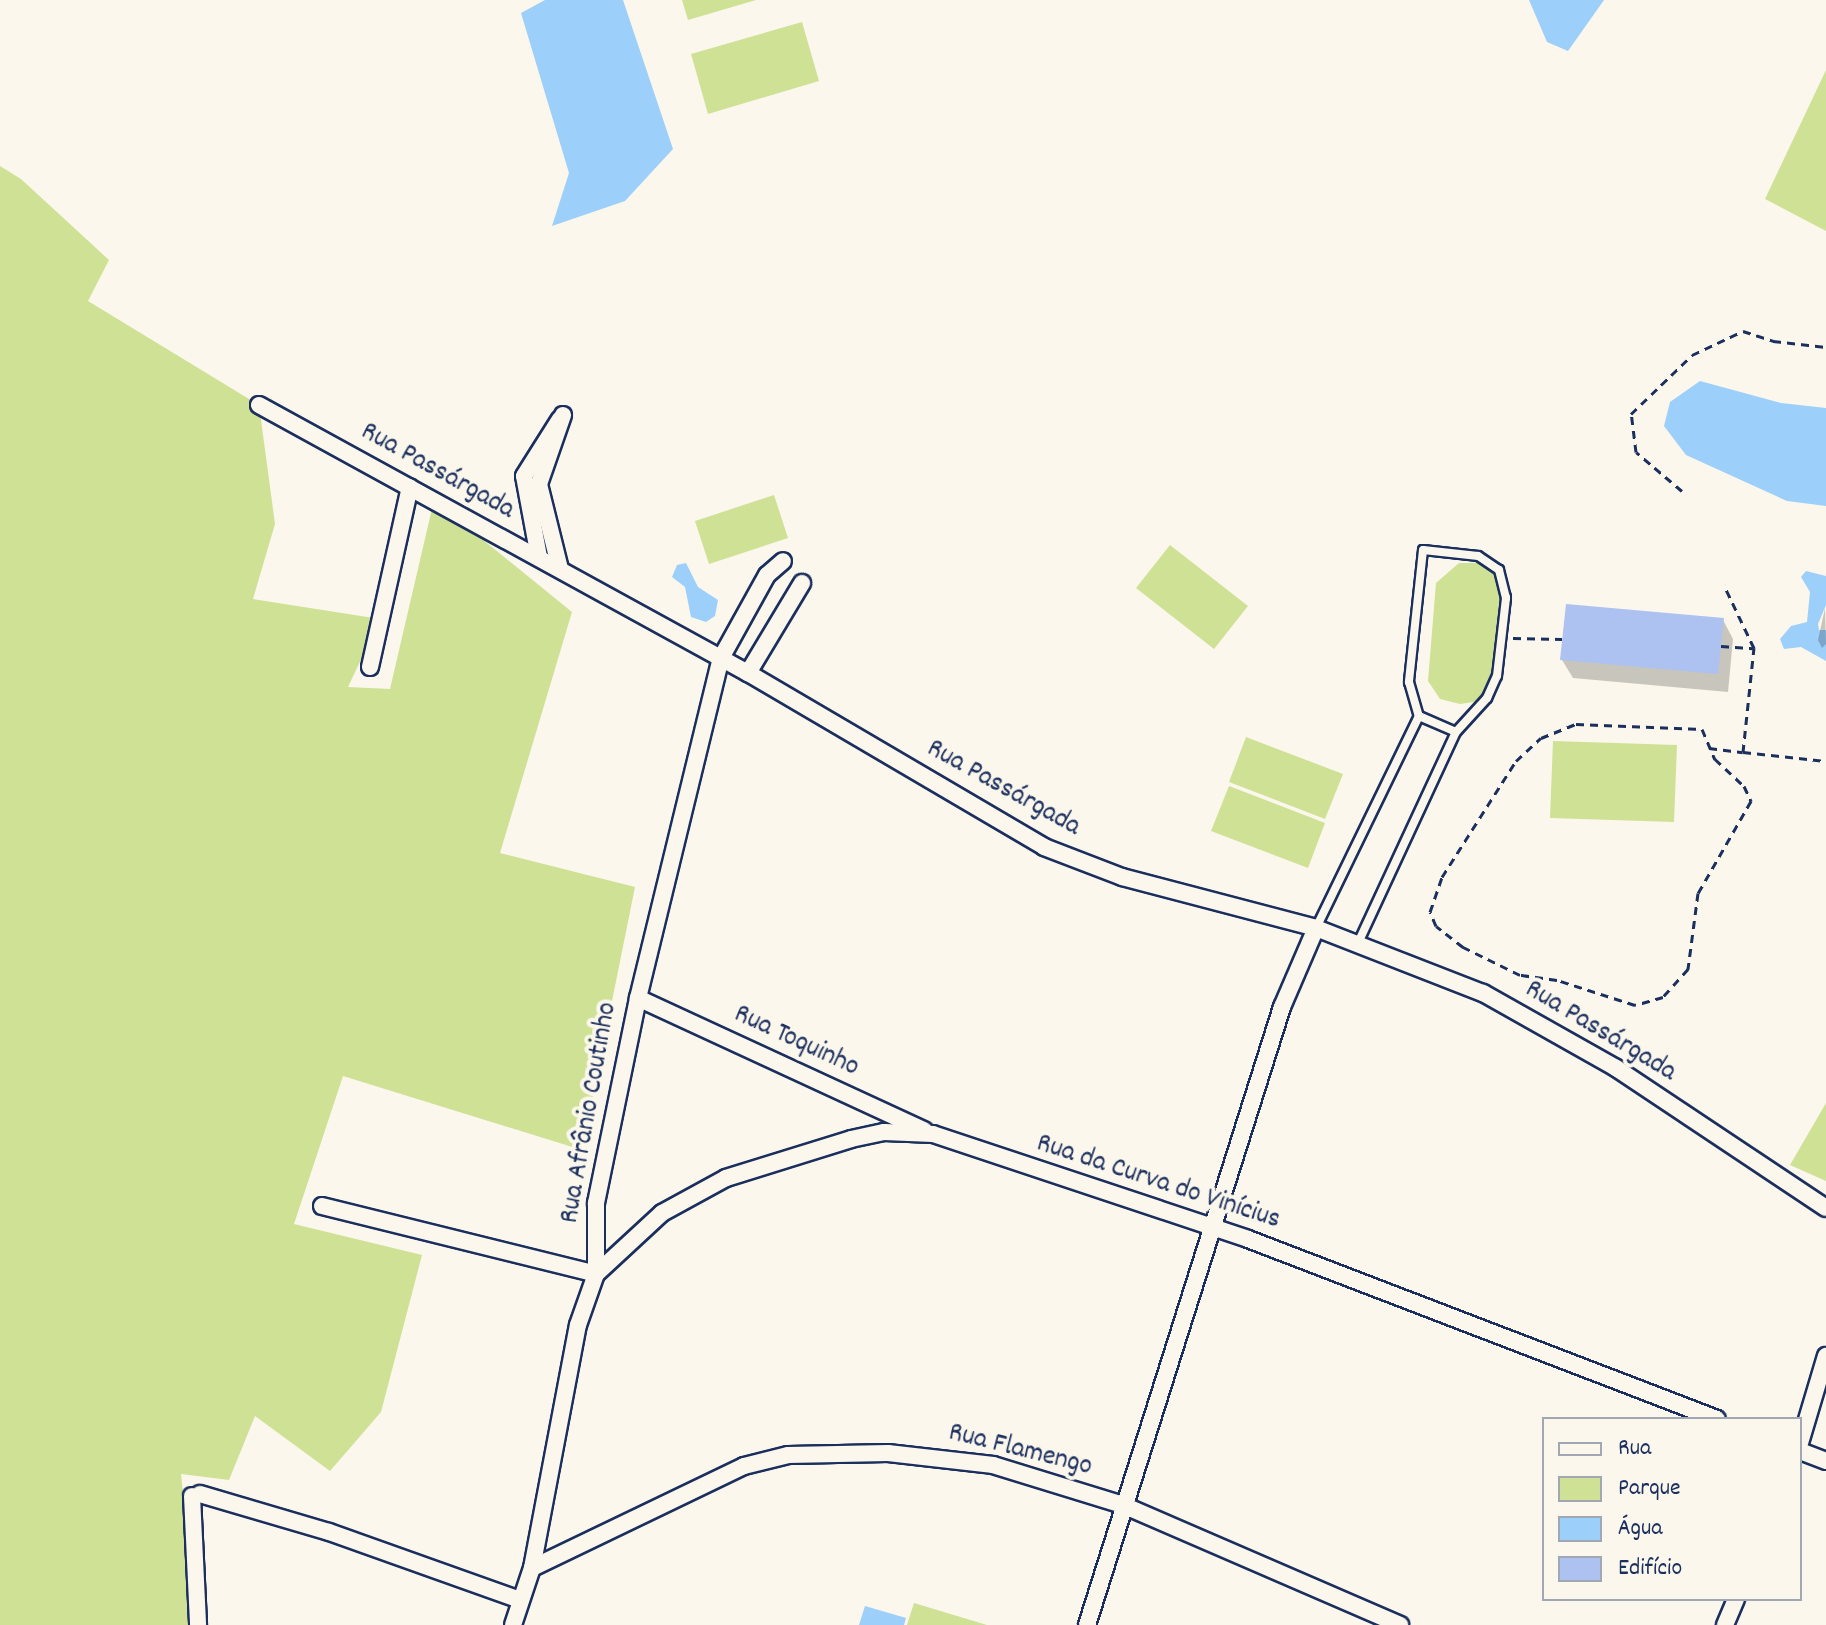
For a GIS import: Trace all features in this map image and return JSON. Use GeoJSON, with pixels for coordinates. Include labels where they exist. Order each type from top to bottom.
{"type":"FeatureCollection","features":[{"type":"Feature","properties":{"kind":"street","name":"Rua Passárgada"},"geometry":{"type":"LineString","coordinates":[[259,405],[748,673],[1066,857],[1316,928],[1518,1011],[1616,1068],[1826,1208]]}},
{"type":"Feature","properties":{"kind":"street"},"geometry":{"type":"LineString","coordinates":[[539,557],[524,476],[563,415],[539,484],[560,569]]}},
{"type":"Feature","properties":{"kind":"street"},"geometry":{"type":"LineString","coordinates":[[370,667],[410,487]]}},
{"type":"Feature","properties":{"kind":"street","name":"Rua Afrânio Coutinho"},"geometry":{"type":"LineString","coordinates":[[513,1625],[532,1568],[578,1325],[596,1274],[596,1203],[638,998],[721,658],[767,575],[783,561]]}},
{"type":"Feature","properties":{"kind":"street"},"geometry":{"type":"LineString","coordinates":[[748,673],[802,583]]}},
{"type":"Feature","properties":{"kind":"street"},"geometry":{"type":"LineString","coordinates":[[1087,1625],[1282,1007],[1316,928]]}},
{"type":"Feature","properties":{"kind":"street","name":"Rua Toquinho"},"geometry":{"type":"LineString","coordinates":[[638,998],[933,1134]]}},
{"type":"Feature","properties":{"kind":"street","name":"Rua da Curva do Vinícius"},"geometry":{"type":"LineString","coordinates":[[596,1274],[662,1213],[726,1178],[851,1139],[884,1132],[933,1134],[1212,1227],[1712,1417]]}},
{"type":"Feature","properties":{"kind":"street"},"geometry":{"type":"LineString","coordinates":[[322,1206],[596,1274]]}},
{"type":"Feature","properties":{"kind":"street"},"geometry":{"type":"LineString","coordinates":[[1802,1436],[1826,1356]]}},
{"type":"Feature","properties":{"kind":"street","name":"Rua Flamengo"},"geometry":{"type":"LineString","coordinates":[[532,1568],[707,1480],[788,1455],[832,1451],[943,1457],[993,1465],[1123,1505],[1400,1625]]}},
{"type":"Feature","properties":{"kind":"street"},"geometry":{"type":"LineString","coordinates":[[1802,1452],[1826,1461]]}},
{"type":"Feature","properties":{"kind":"street"},"geometry":{"type":"LineString","coordinates":[[198,1625],[196,1495],[329,1532],[520,1600]]}},
{"type":"Feature","properties":{"kind":"street"},"geometry":{"type":"LineString","coordinates":[[1725,1625],[1735,1601]]}},
{"type":"Feature","properties":{"kind":"street"},"geometry":{"type":"LineString","coordinates":[[1357,1607],[1361,1625]]}},
{"type":"Feature","properties":{"kind":"lane"},"geometry":{"type":"LineString","coordinates":[[1316,928],[1419,716],[1409,668],[1423,550],[1478,556],[1499,570],[1506,598],[1493,687],[1456,732],[1358,943]]}},
{"type":"Feature","properties":{"kind":"lane"},"geometry":{"type":"LineString","coordinates":[[1419,716],[1456,732]]}},
{"type":"Feature","properties":{"kind":"path"},"geometry":{"type":"LineString","coordinates":[[1682,491],[1636,452],[1631,414],[1692,355],[1743,331],[1773,341],[1826,347]]}},
{"type":"Feature","properties":{"kind":"path"},"geometry":{"type":"LineString","coordinates":[[1724,585],[1754,648],[1743,752]]}},
{"type":"Feature","properties":{"kind":"path"},"geometry":{"type":"LineString","coordinates":[[1501,638],[1562,639]]}},
{"type":"Feature","properties":{"kind":"path"},"geometry":{"type":"LineString","coordinates":[[1721,646],[1754,648]]}},
{"type":"Feature","properties":{"kind":"path"},"geometry":{"type":"LineString","coordinates":[[1576,724],[1669,725],[1702,729],[1709,748],[1751,801],[1698,893],[1688,969],[1663,997],[1635,1005],[1557,980],[1520,975],[1436,926],[1430,912],[1442,877],[1516,761],[1541,738],[1576,724]]}},
{"type":"Feature","properties":{"kind":"path"},"geometry":{"type":"LineString","coordinates":[[1709,748],[1826,761]]}},
{"type":"Feature","properties":{"kind":"green space"},"geometry":{"type":"Polygon","coordinates":[[[682,0],[756,0],[688,20],[682,0]]]}},
{"type":"Feature","properties":{"kind":"green space"},"geometry":{"type":"Polygon","coordinates":[[[802,22],[819,81],[708,114],[691,54],[802,22]]]}},
{"type":"Feature","properties":{"kind":"green space"},"geometry":{"type":"Polygon","coordinates":[[[1826,70],[1826,231],[1765,199],[1826,70]]]}},
{"type":"Feature","properties":{"kind":"green space"},"geometry":{"type":"Polygon","coordinates":[[[0,166],[21,179],[109,260],[88,301],[259,405],[275,524],[253,599],[380,619],[348,687],[390,689],[434,500],[572,612],[500,853],[635,887],[582,1150],[343,1076],[294,1224],[422,1255],[381,1412],[330,1471],[255,1416],[229,1480],[181,1474],[196,1625],[0,1625],[0,166]]]}},
{"type":"Feature","properties":{"kind":"green space"},"geometry":{"type":"Polygon","coordinates":[[[774,495],[788,538],[709,564],[695,521],[774,495]]]}},
{"type":"Feature","properties":{"kind":"green space"},"geometry":{"type":"Polygon","coordinates":[[[1170,545],[1248,606],[1214,649],[1136,588],[1170,545]]]}},
{"type":"Feature","properties":{"kind":"green space"},"geometry":{"type":"Polygon","coordinates":[[[1459,563],[1484,563],[1502,583],[1493,683],[1474,702],[1460,704],[1440,699],[1428,681],[1436,583],[1459,563]]]}},
{"type":"Feature","properties":{"kind":"green space"},"geometry":{"type":"Polygon","coordinates":[[[1246,737],[1343,774],[1325,819],[1229,782],[1246,737]]]}},
{"type":"Feature","properties":{"kind":"green space"},"geometry":{"type":"Polygon","coordinates":[[[1553,741],[1677,745],[1674,822],[1550,818],[1553,741]]]}},
{"type":"Feature","properties":{"kind":"green space"},"geometry":{"type":"Polygon","coordinates":[[[1229,786],[1325,823],[1308,868],[1211,831],[1229,786]]]}},
{"type":"Feature","properties":{"kind":"green space"},"geometry":{"type":"Polygon","coordinates":[[[1826,1103],[1826,1181],[1790,1165],[1826,1103]]]}},
{"type":"Feature","properties":{"kind":"green space"},"geometry":{"type":"Polygon","coordinates":[[[914,1603],[987,1625],[907,1625],[914,1603]]]}},
{"type":"Feature","properties":{"kind":"water"},"geometry":{"type":"Polygon","coordinates":[[[545,0],[623,0],[673,149],[625,201],[552,226],[569,173],[521,13],[545,0]]]}},
{"type":"Feature","properties":{"kind":"water"},"geometry":{"type":"Polygon","coordinates":[[[1529,0],[1604,0],[1568,51],[1547,42],[1529,0]]]}},
{"type":"Feature","properties":{"kind":"water"},"geometry":{"type":"Polygon","coordinates":[[[1700,381],[1781,403],[1826,408],[1826,506],[1787,501],[1686,455],[1664,426],[1670,402],[1700,381]]]}},
{"type":"Feature","properties":{"kind":"water"},"geometry":{"type":"Polygon","coordinates":[[[686,563],[698,587],[718,600],[715,616],[706,622],[691,617],[685,587],[672,577],[677,565],[686,563]]]}},
{"type":"Feature","properties":{"kind":"water"},"geometry":{"type":"Polygon","coordinates":[[[1806,571],[1826,576],[1826,605],[1818,624],[1819,630],[1826,630],[1826,661],[1801,647],[1784,649],[1780,639],[1791,626],[1807,622],[1810,592],[1801,577],[1806,571]]]}},
{"type":"Feature","properties":{"kind":"water"},"geometry":{"type":"Polygon","coordinates":[[[865,1606],[906,1618],[904,1625],[859,1625],[865,1606]]]}},
{"type":"Feature","properties":{"kind":"building"},"geometry":{"type":"Polygon","coordinates":[[[1566,604],[1724,618],[1718,674],[1560,660],[1566,604]]]}}]}
